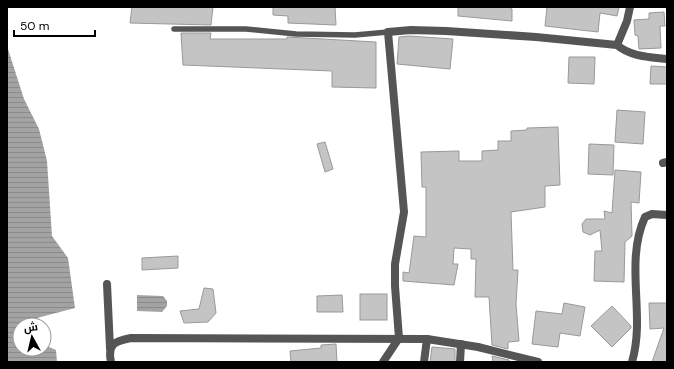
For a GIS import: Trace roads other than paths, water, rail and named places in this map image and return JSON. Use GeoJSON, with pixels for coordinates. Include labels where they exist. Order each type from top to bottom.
{"type":"FeatureCollection","features":[{"type":"Feature","properties":{"kind":"street"},"geometry":{"type":"LineString","coordinates":[[617,45],[628,21],[630,7]]}},
{"type":"Feature","properties":{"kind":"street"},"geometry":{"type":"LineString","coordinates":[[384,362],[398,338],[395,264],[404,212],[388,32],[411,30],[446,31],[536,37],[617,45],[624,50],[635,54],[667,59]]}},
{"type":"Feature","properties":{"kind":"street"},"geometry":{"type":"LineString","coordinates":[[632,362],[638,330],[636,240],[645,217],[652,214],[667,215]]}},
{"type":"Feature","properties":{"kind":"street"},"geometry":{"type":"LineString","coordinates":[[107,284],[111,362]]}},
{"type":"Feature","properties":{"kind":"street"},"geometry":{"type":"LineString","coordinates":[[110,348],[117,341],[131,338],[327,340],[398,338],[427,339],[461,344],[538,362]]}},
{"type":"Feature","properties":{"kind":"street"},"geometry":{"type":"LineString","coordinates":[[424,362],[427,339]]}},
{"type":"Feature","properties":{"kind":"street"},"geometry":{"type":"LineString","coordinates":[[460,362],[461,344]]}},
{"type":"Feature","properties":{"kind":"lane"},"geometry":{"type":"LineString","coordinates":[[174,29],[246,29],[296,34],[354,35],[388,32]]}}]}
